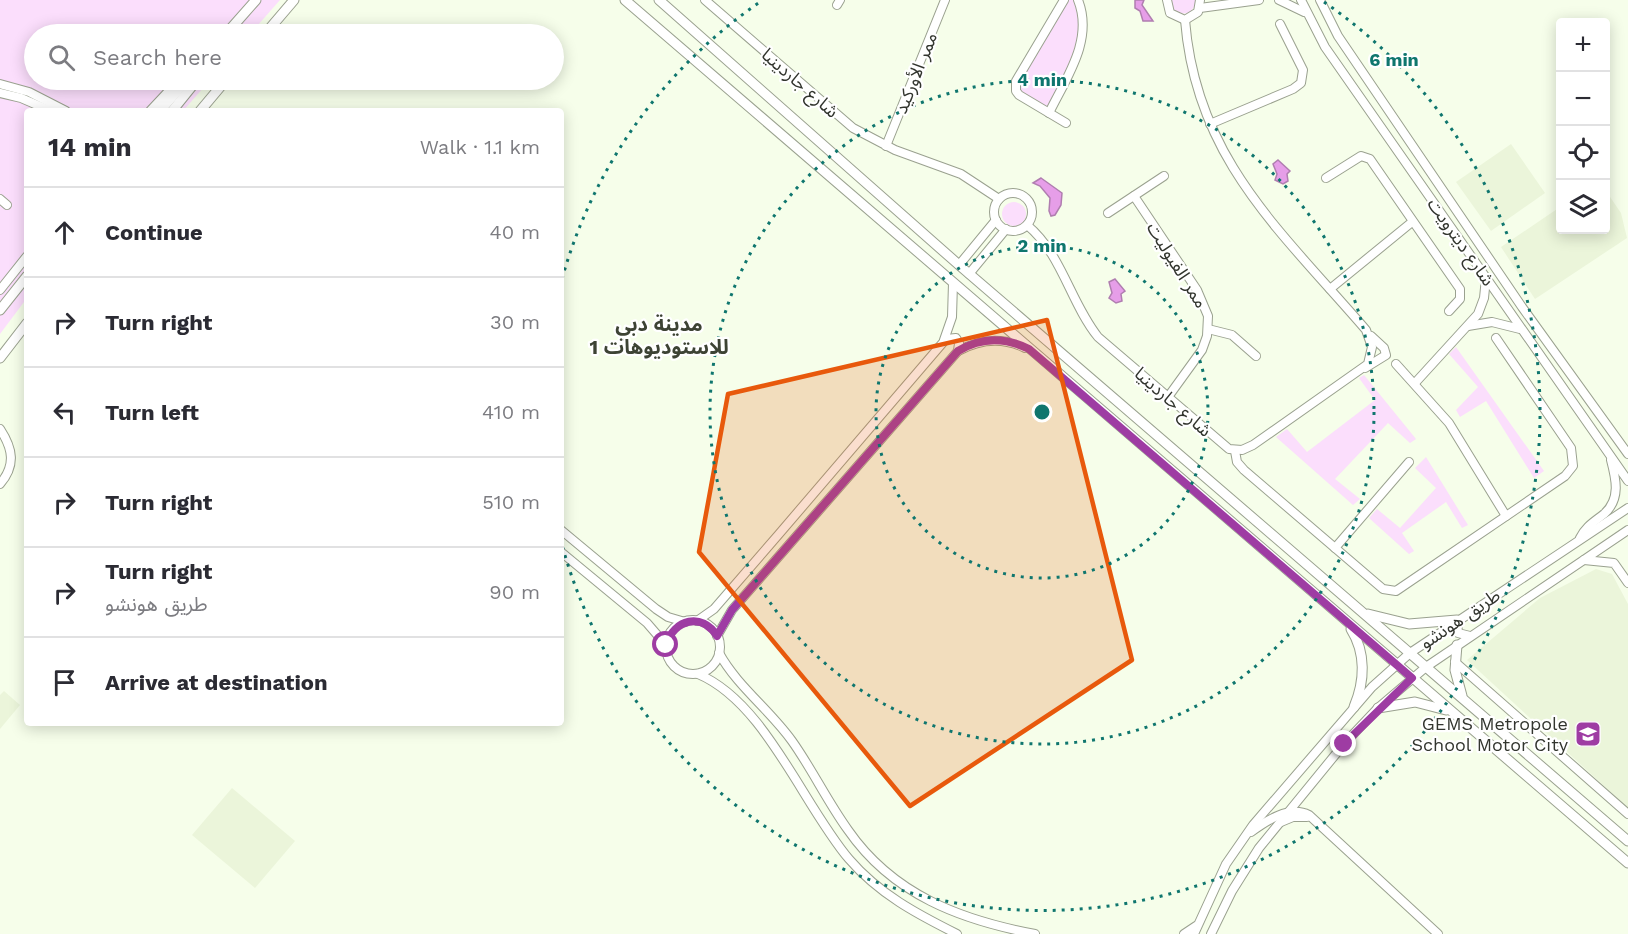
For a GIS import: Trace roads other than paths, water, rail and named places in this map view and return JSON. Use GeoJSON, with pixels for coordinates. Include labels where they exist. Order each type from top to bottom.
{"type":"FeatureCollection","features":[{"type":"Feature","properties":{"kind":"main road"},"geometry":{"type":"LineString","coordinates":[[235,24],[256,0]]}},
{"type":"Feature","properties":{"kind":"main road"},"geometry":{"type":"LineString","coordinates":[[274,24],[294,0]]}},
{"type":"Feature","properties":{"kind":"main road"},"geometry":{"type":"LineString","coordinates":[[625,0],[1628,863]]}},
{"type":"Feature","properties":{"kind":"main road"},"geometry":{"type":"LineString","coordinates":[[659,0],[969,274],[1628,841]]}},
{"type":"Feature","properties":{"kind":"main road"},"geometry":{"type":"LineString","coordinates":[[163,108],[178,90]]}},
{"type":"Feature","properties":{"kind":"main road"},"geometry":{"type":"LineString","coordinates":[[174,108],[189,90]]}},
{"type":"Feature","properties":{"kind":"main road"},"geometry":{"type":"LineString","coordinates":[[203,108],[218,90]]}},
{"type":"Feature","properties":{"kind":"main road"},"geometry":{"type":"LineString","coordinates":[[0,310],[24,280]]}},
{"type":"Feature","properties":{"kind":"main road"},"geometry":{"type":"LineString","coordinates":[[0,358],[24,327]]}},
{"type":"Feature","properties":{"kind":"main road"},"geometry":{"type":"LineString","coordinates":[[1363,612],[1409,624],[1457,620]]}},
{"type":"Feature","properties":{"kind":"main road"},"geometry":{"type":"LineString","coordinates":[[1348,624],[1358,644],[1363,665],[1361,686],[1354,707]]}},
{"type":"Feature","properties":{"kind":"main road"},"geometry":{"type":"LineString","coordinates":[[1457,645],[1456,678],[1465,701]]}},
{"type":"Feature","properties":{"kind":"main road"},"geometry":{"type":"LineString","coordinates":[[1378,708],[1415,702],[1452,712]]}},
{"type":"Feature","properties":{"kind":"street","name":"شارع جاردينيا"},"geometry":{"type":"LineString","coordinates":[[705,0],[843,120],[886,146],[954,170],[999,199]]}},
{"type":"Feature","properties":{"kind":"street","name":"ممر الأوركيد"},"geometry":{"type":"LineString","coordinates":[[886,146],[945,0]]}},
{"type":"Feature","properties":{"kind":"street"},"geometry":{"type":"LineString","coordinates":[[1064,0],[1015,84],[1019,95],[1066,123]]}},
{"type":"Feature","properties":{"kind":"street"},"geometry":{"type":"LineString","coordinates":[[1049,113],[1082,42],[1084,19],[1078,0]]}},
{"type":"Feature","properties":{"kind":"street"},"geometry":{"type":"LineString","coordinates":[[1167,0],[1170,13],[1185,20],[1194,16],[1200,4],[1259,0]]}},
{"type":"Feature","properties":{"kind":"street"},"geometry":{"type":"LineString","coordinates":[[1279,0],[1295,6],[1306,14]]}},
{"type":"Feature","properties":{"kind":"street","name":"شارع ديترويت"},"geometry":{"type":"LineString","coordinates":[[1301,0],[1306,14],[1325,47],[1628,481]]}},
{"type":"Feature","properties":{"kind":"street","name":"شارع ديترويت"},"geometry":{"type":"LineString","coordinates":[[1320,0],[1342,42],[1522,307],[1628,454]]}},
{"type":"Feature","properties":{"kind":"street"},"geometry":{"type":"LineString","coordinates":[[1185,20],[1192,67],[1210,124],[1252,200],[1369,335],[1384,348],[1386,355],[1253,445],[1235,451],[1237,462],[1383,589],[1396,591],[1565,476],[1574,460],[1571,448],[1496,338]]}},
{"type":"Feature","properties":{"kind":"street"},"geometry":{"type":"LineString","coordinates":[[1210,124],[1284,93],[1301,83],[1303,70],[1280,24]]}},
{"type":"Feature","properties":{"kind":"street"},"geometry":{"type":"LineString","coordinates":[[0,84],[28,92],[60,108]]}},
{"type":"Feature","properties":{"kind":"street"},"geometry":{"type":"LineString","coordinates":[[153,108],[170,90]]}},
{"type":"Feature","properties":{"kind":"street"},"geometry":{"type":"LineString","coordinates":[[0,93],[21,98],[44,108]]}},
{"type":"Feature","properties":{"kind":"street"},"geometry":{"type":"LineString","coordinates":[[1326,178],[1357,157],[1368,157],[1460,289],[1460,299],[1449,310]]}},
{"type":"Feature","properties":{"kind":"street"},"geometry":{"type":"LineString","coordinates":[[1108,213],[1164,176]]}},
{"type":"Feature","properties":{"kind":"street"},"geometry":{"type":"LineString","coordinates":[[969,274],[1006,230],[1021,229],[1027,225],[1032,213],[1031,206],[1023,196],[1010,193],[999,199],[994,212],[996,220],[1006,230]]}},
{"type":"Feature","properties":{"kind":"street","name":"ممر الفيوليت"},"geometry":{"type":"LineString","coordinates":[[1134,196],[1202,298],[1206,310],[1208,329],[1202,350],[1168,397]]}},
{"type":"Feature","properties":{"kind":"street"},"geometry":{"type":"LineString","coordinates":[[959,265],[996,220]]}},
{"type":"Feature","properties":{"kind":"street"},"geometry":{"type":"LineString","coordinates":[[1330,289],[1412,222]]}},
{"type":"Feature","properties":{"kind":"street","name":"شارع جاردينيا"},"geometry":{"type":"LineString","coordinates":[[1027,225],[1052,254],[1085,318],[1098,336],[1224,446],[1235,451]]}},
{"type":"Feature","properties":{"kind":"street"},"geometry":{"type":"LineString","coordinates":[[0,290],[24,260]]}},
{"type":"Feature","properties":{"kind":"street"},"geometry":{"type":"LineString","coordinates":[[1415,383],[1467,327],[1481,306],[1486,278]]}},
{"type":"Feature","properties":{"kind":"street"},"geometry":{"type":"LineString","coordinates":[[944,341],[952,317],[953,283]]}},
{"type":"Feature","properties":{"kind":"street"},"geometry":{"type":"LineString","coordinates":[[1467,327],[1492,322],[1521,329]]}},
{"type":"Feature","properties":{"kind":"street"},"geometry":{"type":"LineString","coordinates":[[1208,329],[1232,335],[1256,356]]}},
{"type":"Feature","properties":{"kind":"street"},"geometry":{"type":"LineString","coordinates":[[1364,368],[1372,352],[1369,335]]}},
{"type":"Feature","properties":{"kind":"street"},"geometry":{"type":"LineString","coordinates":[[696,621],[714,609],[944,341],[951,337],[956,338],[959,343],[958,351]]}},
{"type":"Feature","properties":{"kind":"street"},"geometry":{"type":"LineString","coordinates":[[717,636],[732,610],[958,351],[978,342],[993,340],[1015,343],[1029,349]]}},
{"type":"Feature","properties":{"kind":"street"},"geometry":{"type":"LineString","coordinates":[[1396,364],[1449,423],[1506,516]]}},
{"type":"Feature","properties":{"kind":"street"},"geometry":{"type":"LineString","coordinates":[[0,429],[9,444],[12,461],[10,470],[0,484]]}},
{"type":"Feature","properties":{"kind":"street"},"geometry":{"type":"LineString","coordinates":[[1580,539],[1587,527],[1609,508],[1615,495],[1617,482],[1610,455]]}},
{"type":"Feature","properties":{"kind":"street"},"geometry":{"type":"LineString","coordinates":[[1335,548],[1409,462]]}},
{"type":"Feature","properties":{"kind":"street","name":"طريق هونشو"},"geometry":{"type":"LineString","coordinates":[[1195,930],[1217,881],[1243,839],[1276,795],[1354,707],[1396,664],[1457,620],[1628,508]]}},
{"type":"Feature","properties":{"kind":"street","name":"طريق هونشو"},"geometry":{"type":"LineString","coordinates":[[1212,933],[1241,874],[1344,744],[1378,708],[1426,667],[1628,530]]}},
{"type":"Feature","properties":{"kind":"street"},"geometry":{"type":"LineString","coordinates":[[564,532],[668,617],[685,622],[696,621],[709,626],[717,636],[719,652],[734,676],[793,741],[844,825],[875,862],[927,900],[955,914],[988,925],[1035,934]]}},
{"type":"Feature","properties":{"kind":"street"},"geometry":{"type":"LineString","coordinates":[[564,555],[646,623],[666,645],[670,660],[675,667],[689,674],[698,674],[710,667],[719,652]]}},
{"type":"Feature","properties":{"kind":"street"},"geometry":{"type":"LineString","coordinates":[[1584,560],[1614,563],[1628,583]]}},
{"type":"Feature","properties":{"kind":"street"},"geometry":{"type":"LineString","coordinates":[[1457,620],[1458,633],[1470,636]]}},
{"type":"Feature","properties":{"kind":"street"},"geometry":{"type":"LineString","coordinates":[[666,645],[669,635],[685,622]]}},
{"type":"Feature","properties":{"kind":"street"},"geometry":{"type":"LineString","coordinates":[[1455,662],[1628,814]]}},
{"type":"Feature","properties":{"kind":"street"},"geometry":{"type":"LineString","coordinates":[[698,674],[723,689],[754,722],[788,766],[813,810],[837,844],[864,875],[897,902],[957,934]]}},
{"type":"Feature","properties":{"kind":"street"},"geometry":{"type":"LineString","coordinates":[[1243,839],[1269,820],[1299,811],[1313,818],[1438,934]]}},
{"type":"Feature","properties":{"kind":"street"},"geometry":{"type":"LineString","coordinates":[[1280,823],[1293,817],[1313,818]]}},
{"type":"Feature","properties":{"kind":"street"},"geometry":{"type":"LineString","coordinates":[[1184,934],[1195,930]]}},
{"type":"Feature","properties":{"kind":"place","name":"GEMS Metropole School Motor City"},"geometry":{"type":"Point","coordinates":[1588,734]}},
{"type":"Feature","properties":{"kind":"district","name":"مدينة دبي للاستوديوهات 1"},"geometry":{"type":"Point","coordinates":[659,336]}}]}
